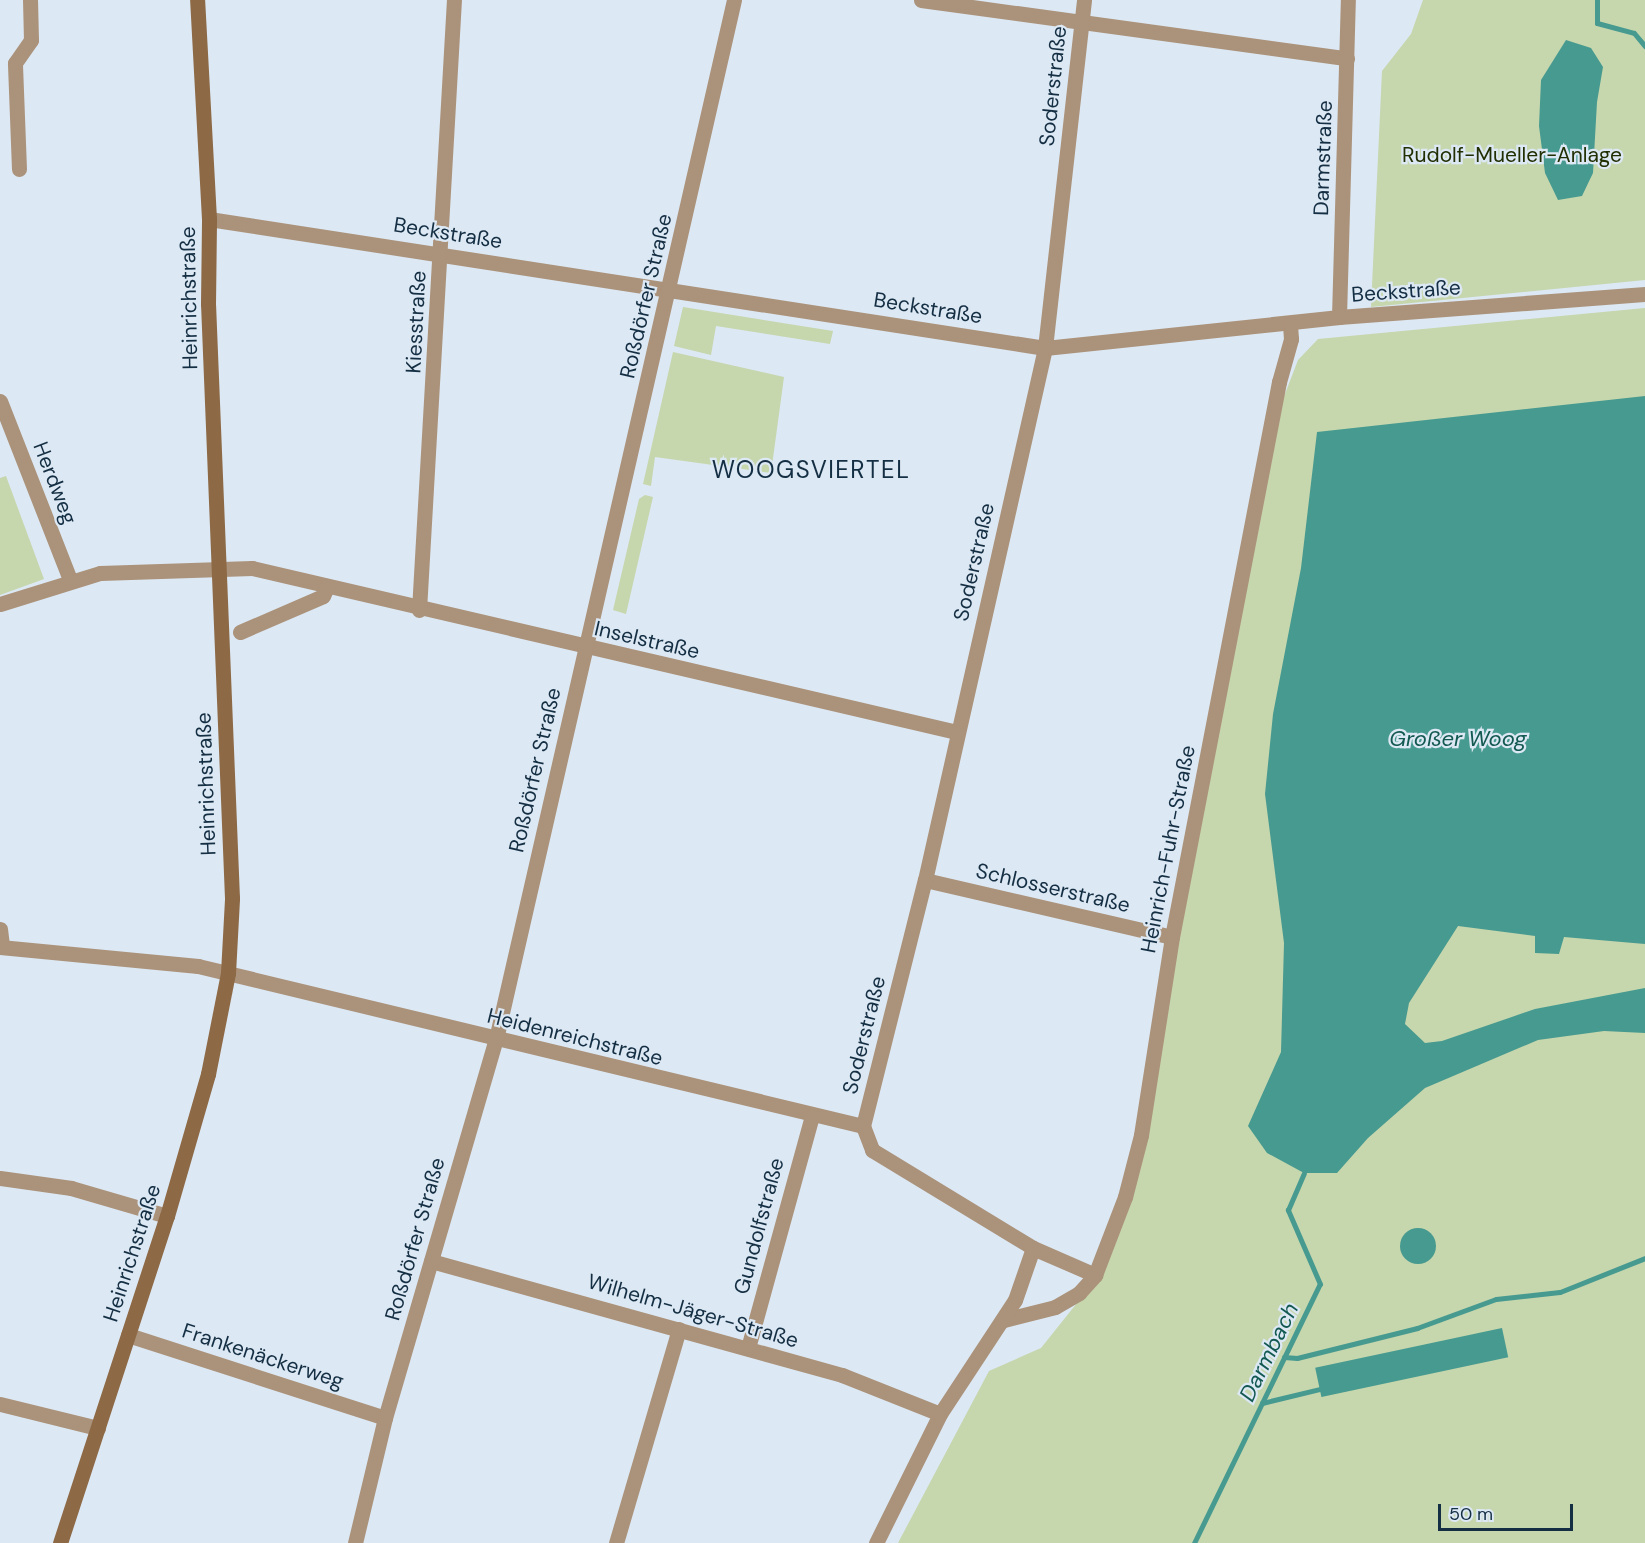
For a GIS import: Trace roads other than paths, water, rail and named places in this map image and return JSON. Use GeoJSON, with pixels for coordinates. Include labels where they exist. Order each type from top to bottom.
{"type":"FeatureCollection","features":[{"type":"Feature","properties":{"kind":"main road","name":"Heinrichstraße"},"geometry":{"type":"LineString","coordinates":[[60,1543],[167,1216],[208,1074],[228,974],[232,898],[208,304],[209,219],[197,0]]}},
{"type":"Feature","properties":{"kind":"street"},"geometry":{"type":"LineString","coordinates":[[19,169],[7,63],[32,40],[30,0]]}},
{"type":"Feature","properties":{"kind":"street","name":"Kiesstraße"},"geometry":{"type":"LineString","coordinates":[[419,610],[454,0]]}},
{"type":"Feature","properties":{"kind":"street","name":"Roßdörfer Straße"},"geometry":{"type":"LineString","coordinates":[[355,1543],[385,1418],[495,1039],[734,0]]}},
{"type":"Feature","properties":{"kind":"street"},"geometry":{"type":"LineString","coordinates":[[921,0],[1347,58]]}},
{"type":"Feature","properties":{"kind":"street","name":"Soderstraße"},"geometry":{"type":"LineString","coordinates":[[863,1126],[925,880],[1044,348],[1084,0]]}},
{"type":"Feature","properties":{"kind":"street","name":"Darmstraße"},"geometry":{"type":"LineString","coordinates":[[1339,317],[1348,0]]}},
{"type":"Feature","properties":{"kind":"street","name":"Beckstraße"},"geometry":{"type":"LineString","coordinates":[[209,219],[441,253],[1044,348],[1290,324],[1339,317],[1645,294]]}},
{"type":"Feature","properties":{"kind":"street","name":"Heinrich-Fuhr-Straße"},"geometry":{"type":"LineString","coordinates":[[1004,1320],[1055,1307],[1078,1293],[1095,1275],[1125,1197],[1141,1135],[1172,937],[1279,382],[1291,339],[1290,324]]}},
{"type":"Feature","properties":{"kind":"street","name":"Herdweg"},"geometry":{"type":"LineString","coordinates":[[0,401],[70,580]]}},
{"type":"Feature","properties":{"kind":"street","name":"Inselstraße"},"geometry":{"type":"LineString","coordinates":[[0,604],[70,580],[100,573],[252,568],[419,610],[957,732]]}},
{"type":"Feature","properties":{"kind":"street"},"geometry":{"type":"LineString","coordinates":[[240,632],[323,596],[327,587]]}},
{"type":"Feature","properties":{"kind":"street","name":"Schlosserstraße"},"geometry":{"type":"LineString","coordinates":[[925,880],[1172,937]]}},
{"type":"Feature","properties":{"kind":"street"},"geometry":{"type":"LineString","coordinates":[[0,928],[1,946]]}},
{"type":"Feature","properties":{"kind":"street","name":"Heidenreichstraße"},"geometry":{"type":"LineString","coordinates":[[1,946],[158,961],[228,974],[812,1116],[863,1126]]}},
{"type":"Feature","properties":{"kind":"street","name":"Gundolfstraße"},"geometry":{"type":"LineString","coordinates":[[748,1348],[812,1116]]}},
{"type":"Feature","properties":{"kind":"street"},"geometry":{"type":"LineString","coordinates":[[863,1126],[872,1150],[1033,1248],[1095,1275]]}},
{"type":"Feature","properties":{"kind":"street"},"geometry":{"type":"LineString","coordinates":[[0,1178],[71,1188],[167,1216]]}},
{"type":"Feature","properties":{"kind":"street"},"geometry":{"type":"LineString","coordinates":[[876,1543],[940,1414],[981,1347],[1004,1320],[1015,1300],[1033,1248]]}},
{"type":"Feature","properties":{"kind":"street","name":"Wilhelm-Jäger-Straße"},"geometry":{"type":"LineString","coordinates":[[431,1261],[842,1375],[940,1414]]}},
{"type":"Feature","properties":{"kind":"street"},"geometry":{"type":"LineString","coordinates":[[616,1543],[679,1329]]}},
{"type":"Feature","properties":{"kind":"street","name":"Frankenäckerweg"},"geometry":{"type":"LineString","coordinates":[[128,1335],[385,1418]]}},
{"type":"Feature","properties":{"kind":"street"},"geometry":{"type":"LineString","coordinates":[[0,1404],[98,1428]]}},
{"type":"Feature","properties":{"kind":"water"},"geometry":{"type":"Polygon","coordinates":[[[1566,40],[1591,48],[1603,67],[1597,102],[1593,173],[1582,196],[1558,200],[1545,173],[1539,126],[1541,80],[1566,40]]]}},
{"type":"Feature","properties":{"kind":"water","name":"Großer Woog"},"geometry":{"type":"Polygon","coordinates":[[[1645,396],[1645,944],[1564,937],[1559,954],[1535,953],[1535,936],[1458,926],[1409,1003],[1405,1024],[1425,1043],[1442,1041],[1535,1009],[1645,988],[1645,1033],[1604,1031],[1538,1040],[1425,1088],[1368,1138],[1337,1173],[1304,1173],[1267,1153],[1248,1126],[1281,1052],[1284,943],[1265,794],[1273,714],[1301,568],[1317,432],[1645,396]]]}},
{"type":"Feature","properties":{"kind":"water"},"geometry":{"type":"Polygon","coordinates":[[[1418,1228],[1431,1233],[1436,1246],[1431,1259],[1418,1264],[1405,1259],[1400,1246],[1405,1233],[1418,1228]]]}},
{"type":"Feature","properties":{"kind":"water"},"geometry":{"type":"Polygon","coordinates":[[[1502,1328],[1508,1357],[1321,1397],[1315,1368],[1502,1328]]]}},
{"type":"Feature","properties":{"kind":"waterway","name":"Darmbach"},"geometry":{"type":"LineString","coordinates":[[1597,0],[1597,23],[1634,33],[1645,46]]}},
{"type":"Feature","properties":{"kind":"waterway","name":"Darmbach"},"geometry":{"type":"LineString","coordinates":[[1194,1543],[1320,1284],[1288,1210],[1304,1173]]}},
{"type":"Feature","properties":{"kind":"waterway"},"geometry":{"type":"LineString","coordinates":[[1284,1357],[1297,1358],[1417,1328],[1496,1299],[1560,1292],[1645,1258]]}},
{"type":"Feature","properties":{"kind":"waterway"},"geometry":{"type":"LineString","coordinates":[[1262,1403],[1320,1389]]}},
{"type":"Feature","properties":{"kind":"district","name":"WOOGSVIERTEL"},"geometry":{"type":"Point","coordinates":[811,470]}},
{"type":"Feature","properties":{"kind":"park label","name":"Rudolf-Mueller-Anlage"},"geometry":{"type":"Point","coordinates":[1512,155]}}]}
